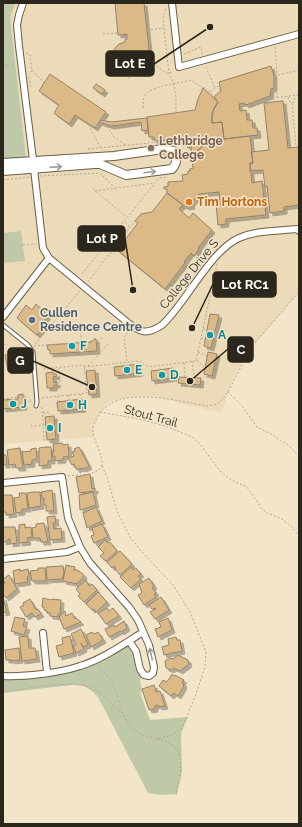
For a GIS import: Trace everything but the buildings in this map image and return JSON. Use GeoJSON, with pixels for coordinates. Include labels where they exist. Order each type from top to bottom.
{"type":"FeatureCollection","features":[{"type":"Feature","properties":{"kind":"street","name":"College Drive S"},"geometry":{"type":"LineString","coordinates":[[24,3],[17,25],[34,168],[41,244],[44,252],[49,258],[136,330],[146,332],[156,329],[162,325],[212,261],[234,240],[248,235],[298,229]]}},
{"type":"Feature","properties":{"kind":"street"},"geometry":{"type":"LineString","coordinates":[[172,3],[179,67],[299,34]]}},
{"type":"Feature","properties":{"kind":"street"},"geometry":{"type":"LineString","coordinates":[[3,163],[34,168],[166,149],[173,151],[177,159],[176,164],[172,169],[166,171],[126,175],[100,164],[3,171]]}},
{"type":"Feature","properties":{"kind":"street"},"geometry":{"type":"LineString","coordinates":[[113,170],[114,156]]}},
{"type":"Feature","properties":{"kind":"street"},"geometry":{"type":"LineString","coordinates":[[3,317],[49,258]]}},
{"type":"Feature","properties":{"kind":"street"},"geometry":{"type":"LineString","coordinates":[[3,483],[62,477],[68,518],[80,547],[90,563],[129,607],[138,620],[149,645],[154,666],[153,673],[149,676],[144,675],[140,669],[136,651],[129,641]]}},
{"type":"Feature","properties":{"kind":"street"},"geometry":{"type":"LineString","coordinates":[[3,559],[67,552],[80,547]]}},
{"type":"Feature","properties":{"kind":"street"},"geometry":{"type":"LineString","coordinates":[[3,676],[47,672],[81,666],[96,660],[143,632]]}},
{"type":"Feature","properties":{"kind":"street"},"geometry":{"type":"LineString","coordinates":[[43,633],[47,672]]}},
{"type":"Feature","properties":{"kind":"lane"},"geometry":{"type":"LineString","coordinates":[[3,325],[32,347],[34,352],[36,406]]}},
{"type":"Feature","properties":{"kind":"path"},"geometry":{"type":"LineString","coordinates":[[166,9],[163,16],[164,28],[169,74],[174,84],[176,112]]}},
{"type":"Feature","properties":{"kind":"path"},"geometry":{"type":"LineString","coordinates":[[147,30],[164,28]]}},
{"type":"Feature","properties":{"kind":"path"},"geometry":{"type":"LineString","coordinates":[[103,34],[118,33]]}},
{"type":"Feature","properties":{"kind":"path"},"geometry":{"type":"LineString","coordinates":[[274,41],[277,75],[274,76],[277,98]]}},
{"type":"Feature","properties":{"kind":"path"},"geometry":{"type":"LineString","coordinates":[[26,53],[30,55],[32,70],[44,83]]}},
{"type":"Feature","properties":{"kind":"path"},"geometry":{"type":"LineString","coordinates":[[204,61],[215,88]]}},
{"type":"Feature","properties":{"kind":"path"},"geometry":{"type":"LineString","coordinates":[[128,79],[138,68],[148,62],[153,63],[165,73],[169,74]]}},
{"type":"Feature","properties":{"kind":"path"},"geometry":{"type":"LineString","coordinates":[[3,65],[17,66]]}},
{"type":"Feature","properties":{"kind":"path"},"geometry":{"type":"LineString","coordinates":[[31,89],[29,74],[32,70]]}},
{"type":"Feature","properties":{"kind":"path"},"geometry":{"type":"LineString","coordinates":[[277,75],[299,70]]}},
{"type":"Feature","properties":{"kind":"path"},"geometry":{"type":"LineString","coordinates":[[142,108],[144,98],[148,92],[156,88],[191,80],[214,96],[220,91],[218,86],[210,92]]}},
{"type":"Feature","properties":{"kind":"path"},"geometry":{"type":"LineString","coordinates":[[274,102],[273,98],[299,95]]}},
{"type":"Feature","properties":{"kind":"path"},"geometry":{"type":"LineString","coordinates":[[288,96],[289,101],[292,103],[296,147]]}},
{"type":"Feature","properties":{"kind":"path"},"geometry":{"type":"LineString","coordinates":[[292,103],[294,102],[296,96]]}},
{"type":"Feature","properties":{"kind":"path"},"geometry":{"type":"LineString","coordinates":[[97,126],[100,123],[108,128],[114,137],[125,145]]}},
{"type":"Feature","properties":{"kind":"path"},"geometry":{"type":"LineString","coordinates":[[90,125],[89,126],[100,148]]}},
{"type":"Feature","properties":{"kind":"path"},"geometry":{"type":"LineString","coordinates":[[3,180],[34,168],[100,172],[115,188]]}},
{"type":"Feature","properties":{"kind":"path"},"geometry":{"type":"LineString","coordinates":[[82,274],[159,178]]}},
{"type":"Feature","properties":{"kind":"path"},"geometry":{"type":"LineString","coordinates":[[95,191],[155,183]]}},
{"type":"Feature","properties":{"kind":"path"},"geometry":{"type":"LineString","coordinates":[[93,189],[128,217]]}},
{"type":"Feature","properties":{"kind":"path"},"geometry":{"type":"LineString","coordinates":[[32,347],[84,287],[135,221]]}},
{"type":"Feature","properties":{"kind":"path"},"geometry":{"type":"LineString","coordinates":[[124,222],[130,227]]}},
{"type":"Feature","properties":{"kind":"path"},"geometry":{"type":"LineString","coordinates":[[23,246],[41,244]]}},
{"type":"Feature","properties":{"kind":"path"},"geometry":{"type":"LineString","coordinates":[[155,739],[173,735],[182,728],[205,667],[206,652],[190,612],[177,590],[130,537],[117,511],[107,477],[102,466],[102,460],[95,442],[93,430],[94,424],[100,412],[110,403],[131,398],[159,398],[207,406],[220,402],[228,392],[252,346],[299,292]]}},
{"type":"Feature","properties":{"kind":"path"},"geometry":{"type":"LineString","coordinates":[[43,369],[84,365],[84,367],[138,361],[148,367],[196,361],[208,304]]}},
{"type":"Feature","properties":{"kind":"path"},"geometry":{"type":"LineString","coordinates":[[205,318],[209,319]]}},
{"type":"Feature","properties":{"kind":"path"},"geometry":{"type":"LineString","coordinates":[[42,324],[48,329]]}},
{"type":"Feature","properties":{"kind":"path"},"geometry":{"type":"LineString","coordinates":[[74,326],[81,333],[81,342]]}},
{"type":"Feature","properties":{"kind":"path"},"geometry":{"type":"LineString","coordinates":[[127,362],[124,338],[132,326]]}},
{"type":"Feature","properties":{"kind":"path"},"geometry":{"type":"LineString","coordinates":[[203,329],[207,330]]}},
{"type":"Feature","properties":{"kind":"path"},"geometry":{"type":"LineString","coordinates":[[97,341],[103,337]]}},
{"type":"Feature","properties":{"kind":"path"},"geometry":{"type":"LineString","coordinates":[[201,338],[205,339]]}},
{"type":"Feature","properties":{"kind":"path"},"geometry":{"type":"LineString","coordinates":[[32,347],[92,341]]}},
{"type":"Feature","properties":{"kind":"path"},"geometry":{"type":"LineString","coordinates":[[88,366],[109,342]]}},
{"type":"Feature","properties":{"kind":"path"},"geometry":{"type":"LineString","coordinates":[[3,345],[8,344]]}},
{"type":"Feature","properties":{"kind":"path"},"geometry":{"type":"LineString","coordinates":[[198,352],[207,356]]}},
{"type":"Feature","properties":{"kind":"path"},"geometry":{"type":"LineString","coordinates":[[20,364],[18,358],[28,356]]}},
{"type":"Feature","properties":{"kind":"path"},"geometry":{"type":"LineString","coordinates":[[196,359],[205,368]]}},
{"type":"Feature","properties":{"kind":"path"},"geometry":{"type":"LineString","coordinates":[[192,361],[194,376]]}},
{"type":"Feature","properties":{"kind":"path"},"geometry":{"type":"LineString","coordinates":[[184,362],[185,377]]}},
{"type":"Feature","properties":{"kind":"path"},"geometry":{"type":"LineString","coordinates":[[18,365],[23,364]]}},
{"type":"Feature","properties":{"kind":"path"},"geometry":{"type":"LineString","coordinates":[[40,398],[88,393],[84,367]]}},
{"type":"Feature","properties":{"kind":"path"},"geometry":{"type":"LineString","coordinates":[[57,383],[60,383],[59,368]]}},
{"type":"Feature","properties":{"kind":"path"},"geometry":{"type":"LineString","coordinates":[[228,392],[242,406],[257,427],[271,434],[299,456]]}},
{"type":"Feature","properties":{"kind":"path"},"geometry":{"type":"LineString","coordinates":[[80,394],[81,399]]}},
{"type":"Feature","properties":{"kind":"path"},"geometry":{"type":"LineString","coordinates":[[68,395],[69,400]]}},
{"type":"Feature","properties":{"kind":"path"},"geometry":{"type":"LineString","coordinates":[[23,397],[25,396],[26,402],[31,401]]}},
{"type":"Feature","properties":{"kind":"path"},"geometry":{"type":"LineString","coordinates":[[58,396],[58,401]]}},
{"type":"Feature","properties":{"kind":"path"},"geometry":{"type":"LineString","coordinates":[[3,399],[18,397]]}},
{"type":"Feature","properties":{"kind":"path"},"geometry":{"type":"LineString","coordinates":[[42,407],[44,440],[47,440]]}},
{"type":"Feature","properties":{"kind":"path"},"geometry":{"type":"LineString","coordinates":[[42,413],[49,412],[50,415]]}},
{"type":"Feature","properties":{"kind":"path","name":"Stout Trail"},"geometry":{"type":"LineString","coordinates":[[100,412],[139,419],[165,426],[192,437],[200,444],[220,471],[230,480],[247,487],[262,509],[267,513],[282,519],[292,527],[299,536]]}},
{"type":"Feature","properties":{"kind":"path"},"geometry":{"type":"LineString","coordinates":[[31,425],[44,425]]}},
{"type":"Feature","properties":{"kind":"path"},"geometry":{"type":"LineString","coordinates":[[62,477],[92,473],[102,466]]}},
{"type":"Feature","properties":{"kind":"path"},"geometry":{"type":"LineString","coordinates":[[96,660],[104,674],[113,683],[122,714],[128,724],[141,735],[170,744],[179,754],[182,769],[176,795]]}},
{"type":"Feature","properties":{"kind":"path"},"geometry":{"type":"LineString","coordinates":[[3,692],[76,684],[88,686],[122,714]]}},
{"type":"Feature","properties":{"kind":"shaded area","name":"Lethbridge College"},"geometry":{"type":"Polygon","coordinates":[[[3,3],[299,3],[299,293],[248,353],[231,384],[220,413],[152,396],[133,397],[107,403],[94,424],[94,437],[3,444],[3,3]]]}},
{"type":"Feature","properties":{"kind":"green space"},"geometry":{"type":"Polygon","coordinates":[[[3,3],[15,3],[10,18],[26,158],[3,160],[3,3]]]}},
{"type":"Feature","properties":{"kind":"green space"},"geometry":{"type":"Polygon","coordinates":[[[21,231],[25,261],[3,263],[3,233],[21,231]]]}},
{"type":"Feature","properties":{"kind":"green space"},"geometry":{"type":"Polygon","coordinates":[[[129,641],[144,675],[140,679],[142,692],[140,693],[150,720],[188,717],[181,733],[182,772],[177,794],[162,795],[148,793],[98,697],[87,688],[72,685],[3,693],[3,676],[81,666],[129,641]]]}},
{"type":"Feature","properties":{"kind":"place","name":"Lot E"},"geometry":{"type":"Point","coordinates":[210,27]}},
{"type":"Feature","properties":{"kind":"place","name":"Lethbridge College"},"geometry":{"type":"Point","coordinates":[151,148]}},
{"type":"Feature","properties":{"kind":"place","name":"Tim Hortons"},"geometry":{"type":"Point","coordinates":[189,202]}},
{"type":"Feature","properties":{"kind":"place","name":"Lot P"},"geometry":{"type":"Point","coordinates":[133,290]}},
{"type":"Feature","properties":{"kind":"place","name":"Cullen Residence Centre"},"geometry":{"type":"Point","coordinates":[32,320]}},
{"type":"Feature","properties":{"kind":"place","name":"Lot RC1"},"geometry":{"type":"Point","coordinates":[192,328]}},
{"type":"Feature","properties":{"kind":"place","name":"A"},"geometry":{"type":"Point","coordinates":[210,335]}},
{"type":"Feature","properties":{"kind":"place","name":"F"},"geometry":{"type":"Point","coordinates":[72,346]}},
{"type":"Feature","properties":{"kind":"place","name":"E"},"geometry":{"type":"Point","coordinates":[127,370]}},
{"type":"Feature","properties":{"kind":"place","name":"D"},"geometry":{"type":"Point","coordinates":[162,375]}},
{"type":"Feature","properties":{"kind":"place","name":"C"},"geometry":{"type":"Point","coordinates":[190,381]}},
{"type":"Feature","properties":{"kind":"place","name":"G"},"geometry":{"type":"Point","coordinates":[92,387]}},
{"type":"Feature","properties":{"kind":"place","name":"J"},"geometry":{"type":"Point","coordinates":[13,404]}},
{"type":"Feature","properties":{"kind":"place","name":"H"},"geometry":{"type":"Point","coordinates":[70,405]}},
{"type":"Feature","properties":{"kind":"place","name":"I"},"geometry":{"type":"Point","coordinates":[50,428]}}]}
